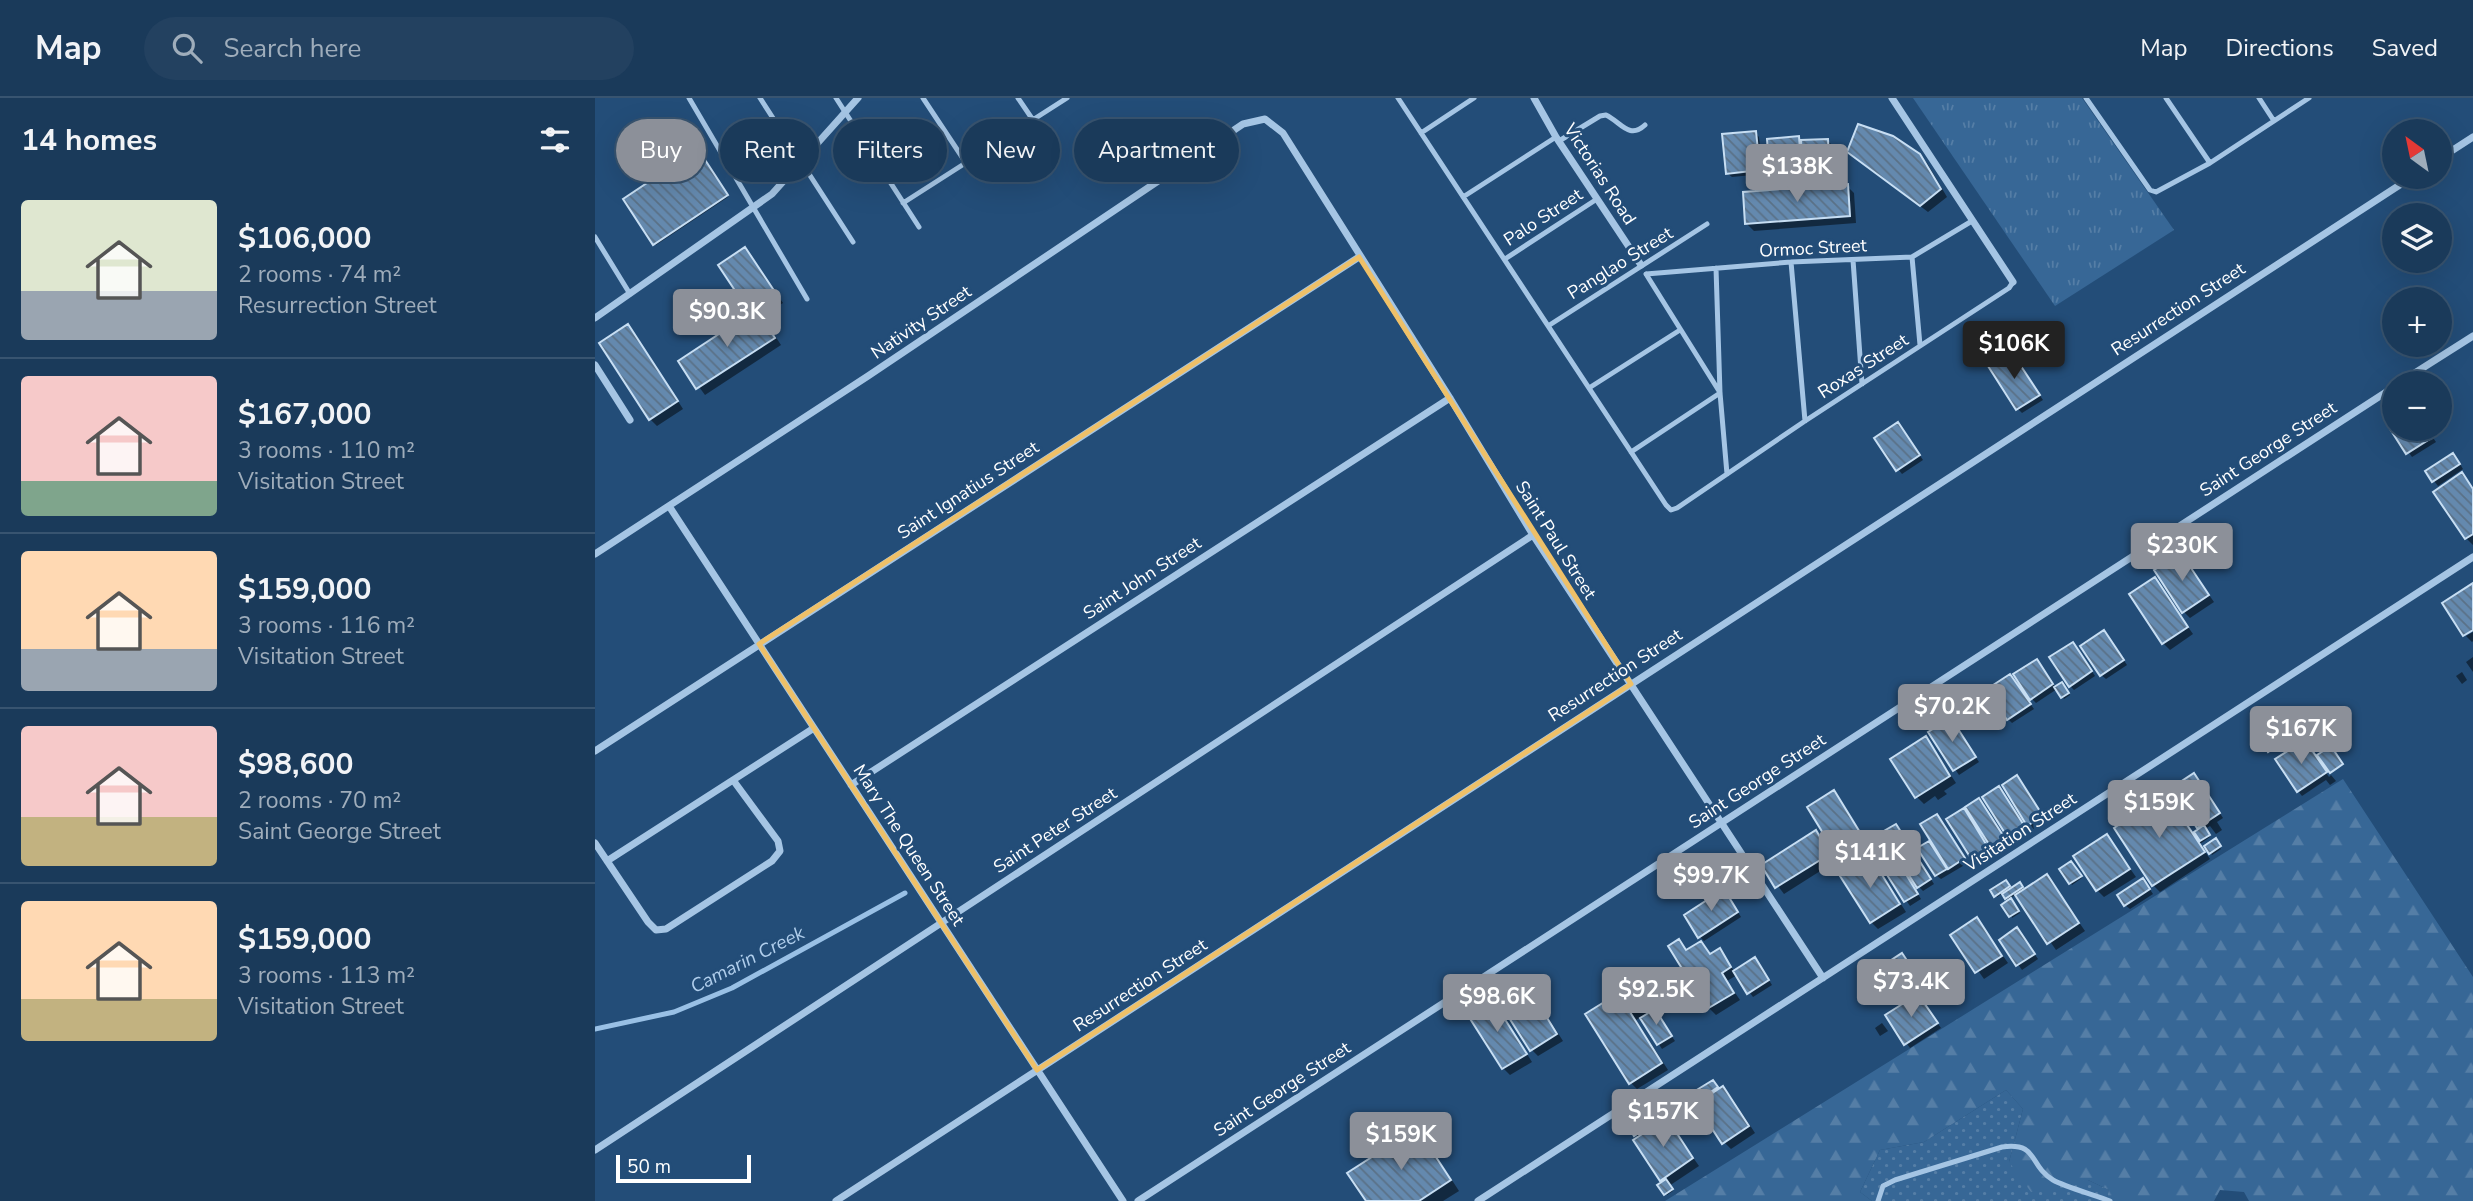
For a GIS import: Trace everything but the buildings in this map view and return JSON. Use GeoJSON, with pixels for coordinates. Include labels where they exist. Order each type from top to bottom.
{"type":"FeatureCollection","features":[{"type":"Feature","properties":{"kind":"street"},"geometry":{"type":"LineString","coordinates":[[819,144],[858,98]]}},
{"type":"Feature","properties":{"kind":"street","name":"Victorias Road"},"geometry":{"type":"LineString","coordinates":[[1534,98],[1557,139],[1641,265]]}},
{"type":"Feature","properties":{"kind":"street"},"geometry":{"type":"LineString","coordinates":[[1892,98],[2013,282]]}},
{"type":"Feature","properties":{"kind":"street","name":"Saint Paul Street"},"geometry":{"type":"LineString","coordinates":[[1265,119],[1283,133],[1533,535],[1823,978]]}},
{"type":"Feature","properties":{"kind":"street","name":"Nativity Street"},"geometry":{"type":"LineString","coordinates":[[595,554],[868,376],[1243,124],[1265,119]]}},
{"type":"Feature","properties":{"kind":"street"},"geometry":{"type":"LineString","coordinates":[[2452,151],[2473,137]]}},
{"type":"Feature","properties":{"kind":"street"},"geometry":{"type":"LineString","coordinates":[[595,318],[755,208],[784,182]]}},
{"type":"Feature","properties":{"kind":"street","name":"Resurrection Street"},"geometry":{"type":"LineString","coordinates":[[836,1201],[2393,189]]}},
{"type":"Feature","properties":{"kind":"street","name":"Saint Ignatius Street"},"geometry":{"type":"LineString","coordinates":[[595,751],[1360,257]]}},
{"type":"Feature","properties":{"kind":"street"},"geometry":{"type":"LineString","coordinates":[[2418,371],[2473,336]]}},
{"type":"Feature","properties":{"kind":"street"},"geometry":{"type":"LineString","coordinates":[[595,365],[630,420]]}},
{"type":"Feature","properties":{"kind":"street","name":"Saint George Street"},"geometry":{"type":"LineString","coordinates":[[1138,1201],[2382,395]]}},
{"type":"Feature","properties":{"kind":"street","name":"Saint John Street"},"geometry":{"type":"LineString","coordinates":[[851,785],[1450,398]]}},
{"type":"Feature","properties":{"kind":"street","name":"Mary The Queen Street"},"geometry":{"type":"LineString","coordinates":[[669,506],[1123,1201]]}},
{"type":"Feature","properties":{"kind":"street","name":"Saint Peter Street"},"geometry":{"type":"LineString","coordinates":[[595,1150],[1533,535]]}},
{"type":"Feature","properties":{"kind":"street","name":"Visitation Street"},"geometry":{"type":"LineString","coordinates":[[1478,1201],[2473,557]]}},
{"type":"Feature","properties":{"kind":"street"},"geometry":{"type":"LineString","coordinates":[[607,861],[814,728]]}},
{"type":"Feature","properties":{"kind":"street"},"geometry":{"type":"LineString","coordinates":[[595,843],[648,922],[656,930],[666,929],[772,861],[780,851],[778,841],[733,780]]}},
{"type":"Feature","properties":{"kind":"lane"},"geometry":{"type":"LineString","coordinates":[[689,98],[807,299]]}},
{"type":"Feature","properties":{"kind":"lane"},"geometry":{"type":"LineString","coordinates":[[760,98],[774,119]]}},
{"type":"Feature","properties":{"kind":"lane"},"geometry":{"type":"LineString","coordinates":[[836,98],[919,227]]}},
{"type":"Feature","properties":{"kind":"lane"},"geometry":{"type":"LineString","coordinates":[[923,98],[961,155]]}},
{"type":"Feature","properties":{"kind":"lane"},"geometry":{"type":"LineString","coordinates":[[1018,98],[1032,119]]}},
{"type":"Feature","properties":{"kind":"lane"},"geometry":{"type":"LineString","coordinates":[[1035,119],[1067,98]]}},
{"type":"Feature","properties":{"kind":"lane"},"geometry":{"type":"LineString","coordinates":[[1398,98],[1631,452],[1720,393]]}},
{"type":"Feature","properties":{"kind":"lane"},"geometry":{"type":"LineString","coordinates":[[1421,133],[1474,98]]}},
{"type":"Feature","properties":{"kind":"lane"},"geometry":{"type":"LineString","coordinates":[[2086,98],[2150,190],[2156,192],[2210,163],[2309,98]]}},
{"type":"Feature","properties":{"kind":"lane"},"geometry":{"type":"LineString","coordinates":[[2166,98],[2210,163]]}},
{"type":"Feature","properties":{"kind":"lane"},"geometry":{"type":"LineString","coordinates":[[2259,98],[2274,121]]}},
{"type":"Feature","properties":{"kind":"lane"},"geometry":{"type":"LineString","coordinates":[[1463,197],[1599,116],[1606,115],[1625,130],[1633,132],[1639,131],[1645,125]]}},
{"type":"Feature","properties":{"kind":"lane"},"geometry":{"type":"LineString","coordinates":[[903,203],[961,166]]}},
{"type":"Feature","properties":{"kind":"lane"},"geometry":{"type":"LineString","coordinates":[[816,182],[853,242]]}},
{"type":"Feature","properties":{"kind":"lane","name":"Palo Street"},"geometry":{"type":"LineString","coordinates":[[1505,260],[1597,199]]}},
{"type":"Feature","properties":{"kind":"lane","name":"Ormoc Street"},"geometry":{"type":"LineString","coordinates":[[1646,274],[1791,262],[1912,257],[1972,221]]}},
{"type":"Feature","properties":{"kind":"lane","name":"Panglao Street"},"geometry":{"type":"LineString","coordinates":[[1548,326],[1707,224]]}},
{"type":"Feature","properties":{"kind":"lane"},"geometry":{"type":"LineString","coordinates":[[595,237],[630,294]]}},
{"type":"Feature","properties":{"kind":"lane"},"geometry":{"type":"LineString","coordinates":[[1912,257],[1920,345]]}},
{"type":"Feature","properties":{"kind":"lane"},"geometry":{"type":"LineString","coordinates":[[1853,260],[1862,384]]}},
{"type":"Feature","properties":{"kind":"lane"},"geometry":{"type":"LineString","coordinates":[[1791,262],[1805,421]]}},
{"type":"Feature","properties":{"kind":"lane"},"geometry":{"type":"LineString","coordinates":[[1641,265],[1720,393]]}},
{"type":"Feature","properties":{"kind":"lane"},"geometry":{"type":"LineString","coordinates":[[1716,268],[1720,393],[1727,474]]}},
{"type":"Feature","properties":{"kind":"lane","name":"Roxas Street"},"geometry":{"type":"LineString","coordinates":[[1631,452],[1671,510],[2009,288],[2013,282]]}},
{"type":"Feature","properties":{"kind":"lane"},"geometry":{"type":"LineString","coordinates":[[1589,388],[1680,330]]}},
{"type":"Feature","properties":{"kind":"lane"},"geometry":{"type":"LineString","coordinates":[[1878,1201],[1883,1186],[1895,1180],[2002,1147],[2017,1145],[2030,1152],[2042,1172],[2055,1181],[2110,1201]]}},
{"type":"Feature","properties":{"kind":"highlighted area"},"geometry":{"type":"Polygon","coordinates":[[[1359,257],[1631,684],[1037,1070],[759,644],[1359,257]]]}},
{"type":"Feature","properties":{"kind":"green space"},"geometry":{"type":"Polygon","coordinates":[[[1913,98],[2082,98],[2174,230],[2055,306],[1913,98]]]}},
{"type":"Feature","properties":{"kind":"green space"},"geometry":{"type":"Polygon","coordinates":[[[2343,779],[2473,977],[2473,1201],[2249,1201],[2244,1192],[2220,1190],[2214,1201],[2106,1201],[2109,1190],[2088,1180],[2031,1192],[2009,1162],[2023,1109],[2006,1090],[1924,1142],[1880,1150],[1860,1192],[1872,1201],[1665,1201],[2343,779]]]}},
{"type":"Feature","properties":{"kind":"green space"},"geometry":{"type":"Polygon","coordinates":[[[2006,1090],[2023,1109],[2009,1162],[2088,1180],[2109,1190],[2106,1201],[1872,1201],[1860,1192],[1880,1150],[1924,1142],[2006,1090]]]}},
{"type":"Feature","properties":{"kind":"waterway","name":"Camarin Creek"},"geometry":{"type":"LineString","coordinates":[[595,1029],[674,1012],[732,988],[905,893]]}}]}
